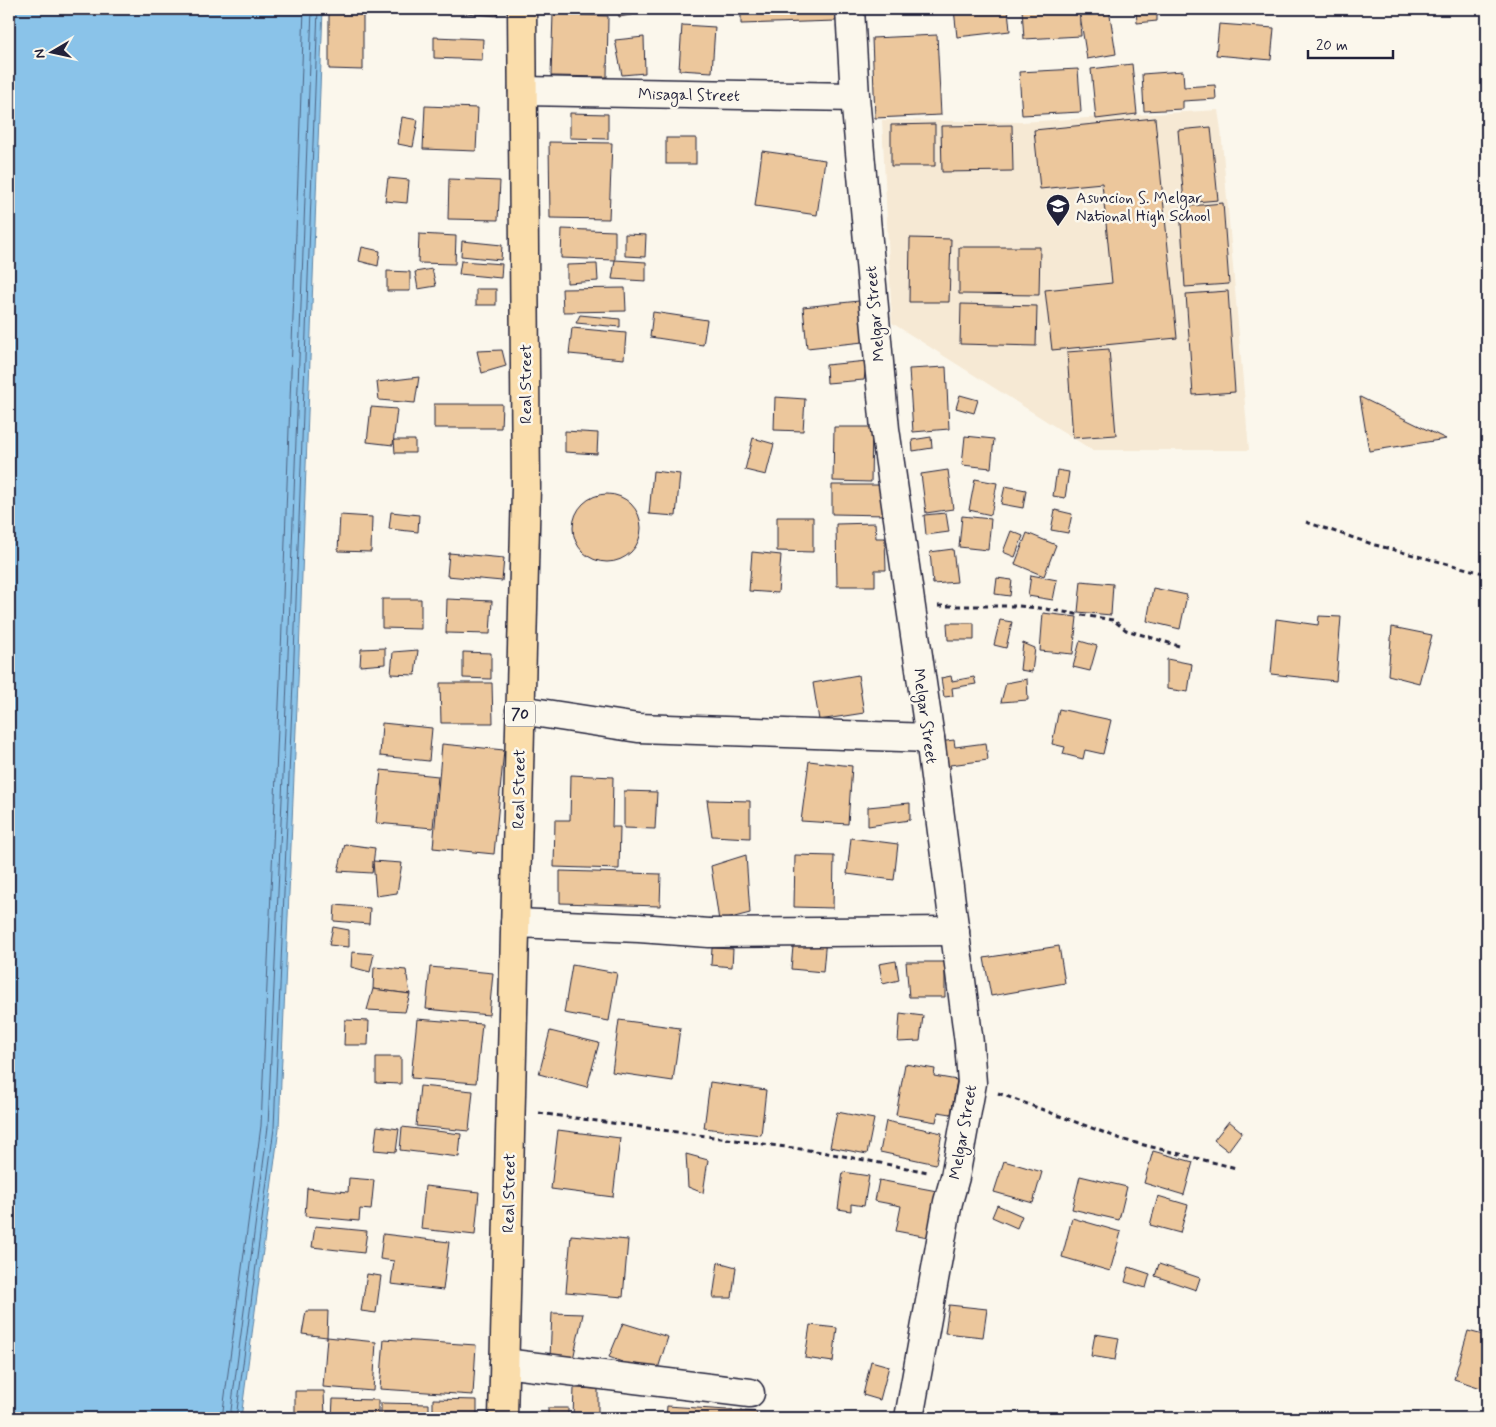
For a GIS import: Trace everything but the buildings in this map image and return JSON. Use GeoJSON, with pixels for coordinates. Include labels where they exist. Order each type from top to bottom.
{"type":"FeatureCollection","features":[{"type":"Feature","properties":{"kind":"highway","name":"Real Street"},"geometry":{"type":"LineString","coordinates":[[503,1418],[526,487],[522,9]]}},
{"type":"Feature","properties":{"kind":"street","name":"Melgar Street"},"geometry":{"type":"LineString","coordinates":[[850,9],[855,97],[884,429],[930,738],[970,1043],[972,1083],[955,1177],[948,1202],[909,1418]]}},
{"type":"Feature","properties":{"kind":"street","name":"Misagal Street"},"geometry":{"type":"LineString","coordinates":[[523,91],[855,97]]}},
{"type":"Feature","properties":{"kind":"street"},"geometry":{"type":"LineString","coordinates":[[520,710],[638,728],[930,738]]}},
{"type":"Feature","properties":{"kind":"street"},"geometry":{"type":"LineString","coordinates":[[515,923],[709,933],[954,931]]}},
{"type":"Feature","properties":{"kind":"street"},"geometry":{"type":"LineString","coordinates":[[504,1362],[750,1392]]}},
{"type":"Feature","properties":{"kind":"path"},"geometry":{"type":"LineString","coordinates":[[1306,522],[1375,545],[1487,574]]}},
{"type":"Feature","properties":{"kind":"path"},"geometry":{"type":"LineString","coordinates":[[910,606],[1019,606],[1039,608],[1113,620],[1126,630],[1179,646]]}},
{"type":"Feature","properties":{"kind":"path"},"geometry":{"type":"LineString","coordinates":[[972,1083],[1124,1140],[1236,1168]]}},
{"type":"Feature","properties":{"kind":"path"},"geometry":{"type":"LineString","coordinates":[[511,1109],[822,1152],[955,1177]]}},
{"type":"Feature","properties":{"kind":"shaded area","name":"Asuncion S. Melgar National High School"},"geometry":{"type":"Polygon","coordinates":[[[1218,110],[1249,450],[1092,450],[892,323],[882,120],[1022,122],[1218,110]]]}},
{"type":"Feature","properties":{"kind":"water"},"geometry":{"type":"Polygon","coordinates":[[[9,9],[323,9],[279,1128],[241,1418],[9,1418],[9,9]]]}},
{"type":"Feature","properties":{"kind":"place","name":"Asuncion S. Melgar National High School"},"geometry":{"type":"Point","coordinates":[1058,227]}}]}
